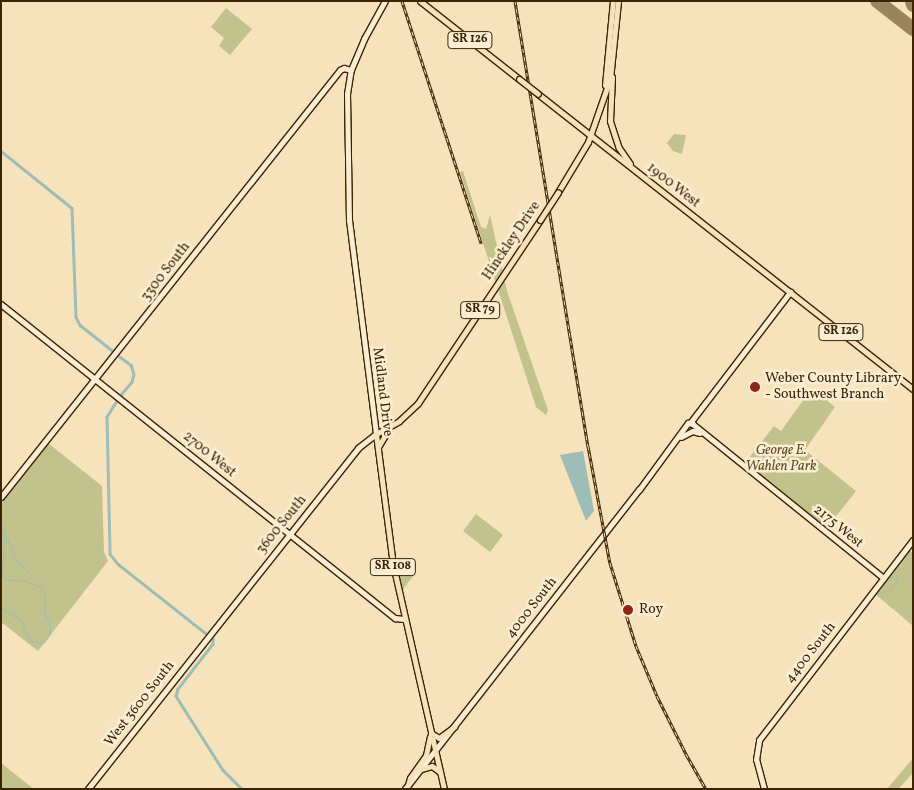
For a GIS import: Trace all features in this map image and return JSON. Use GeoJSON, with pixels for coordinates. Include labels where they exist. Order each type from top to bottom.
{"type":"FeatureCollection","features":[{"type":"Feature","properties":{"kind":"main road","name":"1900 West"},"geometry":{"type":"LineString","coordinates":[[420,1],[913,389]]}},
{"type":"Feature","properties":{"kind":"main road","name":"Hinckley Drive"},"geometry":{"type":"LineString","coordinates":[[604,90],[613,1]]}},
{"type":"Feature","properties":{"kind":"main road","name":"Hinckley Drive"},"geometry":{"type":"LineString","coordinates":[[376,434],[391,427],[418,402],[581,156],[590,135],[604,90],[610,79],[618,1]]}},
{"type":"Feature","properties":{"kind":"main road"},"geometry":{"type":"LineString","coordinates":[[613,61],[610,122],[619,148],[633,168]]}},
{"type":"Feature","properties":{"kind":"main road"},"geometry":{"type":"LineString","coordinates":[[377,448],[391,427]]}},
{"type":"Feature","properties":{"kind":"main road","name":"Midland Drive"},"geometry":{"type":"LineString","coordinates":[[376,434],[393,565],[444,789]]}},
{"type":"Feature","properties":{"kind":"main road"},"geometry":{"type":"LineString","coordinates":[[407,787],[428,751],[430,733],[439,738],[454,727]]}},
{"type":"Feature","properties":{"kind":"main road"},"geometry":{"type":"LineString","coordinates":[[421,769],[432,766],[440,772]]}},
{"type":"Feature","properties":{"kind":"street","name":"Midland Drive"},"geometry":{"type":"LineString","coordinates":[[376,434],[349,221],[347,94],[351,70],[364,39],[385,1]]}},
{"type":"Feature","properties":{"kind":"street","name":"3300 South"},"geometry":{"type":"LineString","coordinates":[[1,497],[340,70],[344,68],[351,70]]}},
{"type":"Feature","properties":{"kind":"street","name":"4000 South"},"geometry":{"type":"LineString","coordinates":[[407,787],[676,441],[691,428],[698,412],[790,292]]}},
{"type":"Feature","properties":{"kind":"street","name":"2700 West"},"geometry":{"type":"LineString","coordinates":[[1,304],[395,618],[404,619]]}},
{"type":"Feature","properties":{"kind":"street","name":"2175 West"},"geometry":{"type":"LineString","coordinates":[[691,428],[703,434],[884,578]]}},
{"type":"Feature","properties":{"kind":"street","name":"3600 South"},"geometry":{"type":"LineString","coordinates":[[209,636],[358,448],[376,434]]}},
{"type":"Feature","properties":{"kind":"street","name":"4400 South"},"geometry":{"type":"LineString","coordinates":[[764,789],[756,760],[759,740],[913,540]]}},
{"type":"Feature","properties":{"kind":"street","name":"West 3600 South"},"geometry":{"type":"LineString","coordinates":[[88,789],[209,636]]}},
{"type":"Feature","properties":{"kind":"green space"},"geometry":{"type":"Polygon","coordinates":[[[226,8],[252,29],[230,55],[219,46],[224,38],[211,27],[226,8]]]}},
{"type":"Feature","properties":{"kind":"green space"},"geometry":{"type":"Polygon","coordinates":[[[674,134],[686,135],[682,154],[673,151],[667,143],[674,134]]]}},
{"type":"Feature","properties":{"kind":"green space"},"geometry":{"type":"Polygon","coordinates":[[[463,171],[481,227],[486,229],[490,215],[507,291],[548,410],[546,415],[536,407],[460,172],[463,171]]]}},
{"type":"Feature","properties":{"kind":"green space","name":"George E. Wahlen Park"},"geometry":{"type":"Polygon","coordinates":[[[812,388],[835,407],[805,450],[856,491],[826,529],[745,463],[774,426],[781,431],[812,388]]]}},
{"type":"Feature","properties":{"kind":"green space"},"geometry":{"type":"Polygon","coordinates":[[[48,443],[102,486],[104,552],[108,561],[38,651],[1,622],[1,503],[48,443]]]}},
{"type":"Feature","properties":{"kind":"green space"},"geometry":{"type":"Polygon","coordinates":[[[476,514],[503,535],[490,552],[463,531],[476,514]]]}},
{"type":"Feature","properties":{"kind":"green space"},"geometry":{"type":"Polygon","coordinates":[[[908,549],[913,553],[913,626],[874,593],[908,549]]]}},
{"type":"Feature","properties":{"kind":"green space"},"geometry":{"type":"Polygon","coordinates":[[[412,563],[414,575],[401,592],[398,567],[412,563]]]}},
{"type":"Feature","properties":{"kind":"green space"},"geometry":{"type":"Polygon","coordinates":[[[913,758],[913,773],[898,789],[887,789],[913,758]]]}},
{"type":"Feature","properties":{"kind":"green space"},"geometry":{"type":"Polygon","coordinates":[[[1,763],[34,789],[1,789],[1,763]]]}},
{"type":"Feature","properties":{"kind":"water"},"geometry":{"type":"Polygon","coordinates":[[[583,451],[594,511],[586,521],[560,455],[583,451]]]}},
{"type":"Feature","properties":{"kind":"waterway"},"geometry":{"type":"LineString","coordinates":[[1,151],[72,208],[76,317],[80,325],[113,351]]}},
{"type":"Feature","properties":{"kind":"waterway"},"geometry":{"type":"LineString","coordinates":[[119,356],[131,365],[134,374],[132,382],[121,395]]}},
{"type":"Feature","properties":{"kind":"waterway"},"geometry":{"type":"LineString","coordinates":[[117,401],[107,417],[110,554],[118,564],[213,639],[213,644],[178,689],[176,696],[223,770],[242,789]]}},
{"type":"Feature","properties":{"kind":"waterway"},"geometry":{"type":"LineString","coordinates":[[1,524],[17,562],[28,572]]}},
{"type":"Feature","properties":{"kind":"waterway"},"geometry":{"type":"LineString","coordinates":[[1,532],[4,540],[2,575],[7,580],[22,580],[41,587],[45,596],[44,614],[50,623],[50,634],[43,643],[32,642],[25,633],[22,621],[1,608]]}},
{"type":"Feature","properties":{"kind":"waterway"},"geometry":{"type":"LineString","coordinates":[[889,590],[898,579],[896,575],[890,578]]}},
{"type":"Feature","properties":{"kind":"waterway"},"geometry":{"type":"LineString","coordinates":[[877,594],[887,590]]}},
{"type":"Feature","properties":{"kind":"runway"},"geometry":{"type":"LineString","coordinates":[[877,1],[913,29]]}},
{"type":"Feature","properties":{"kind":"runway"},"geometry":{"type":"LineString","coordinates":[[912,1],[913,5]]}},
{"type":"Feature","properties":{"kind":"railway"},"geometry":{"type":"LineString","coordinates":[[402,1],[481,243]]}},
{"type":"Feature","properties":{"kind":"railway"},"geometry":{"type":"LineString","coordinates":[[515,1],[588,446],[610,563],[636,646],[657,696],[706,789]]}},
{"type":"Feature","properties":{"kind":"place","name":"Weber County Library - Southwest Branch"},"geometry":{"type":"Point","coordinates":[755,387]}},
{"type":"Feature","properties":{"kind":"place","name":"Roy"},"geometry":{"type":"Point","coordinates":[628,610]}}]}
